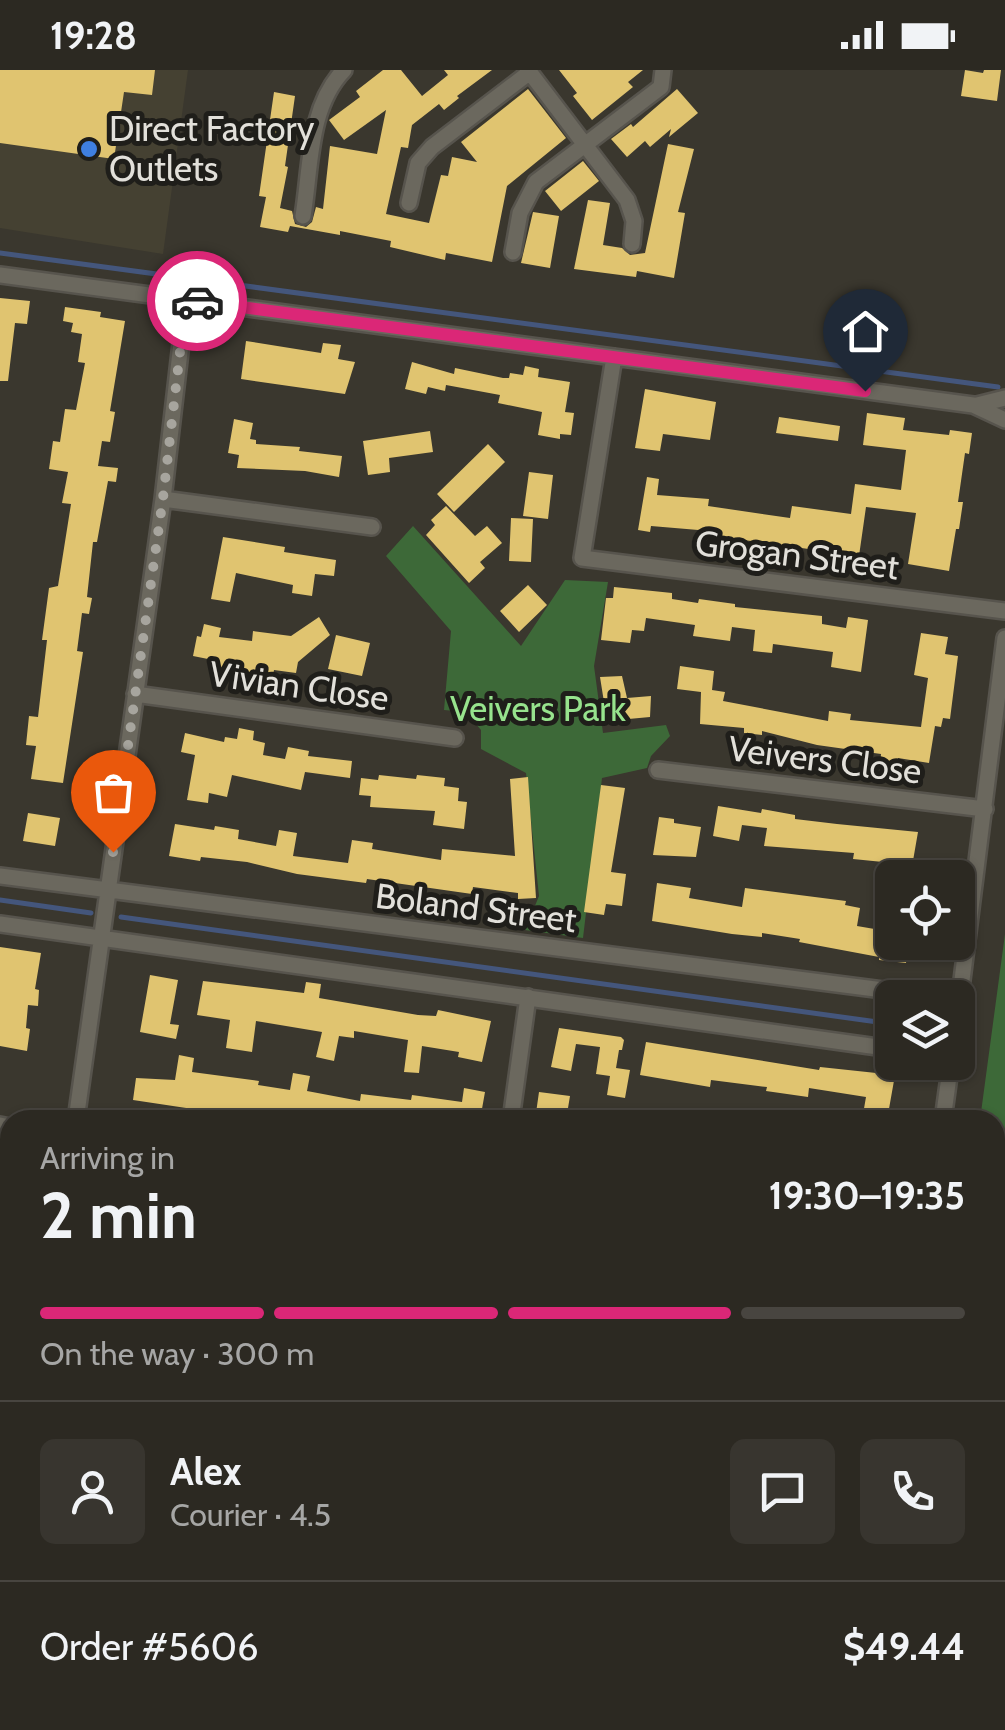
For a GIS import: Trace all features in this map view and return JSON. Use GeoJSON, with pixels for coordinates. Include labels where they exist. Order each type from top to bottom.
{"type":"FeatureCollection","features":[{"type":"Feature","properties":{"kind":"street"},"geometry":{"type":"LineString","coordinates":[[303,216],[320,103],[344,70]]}},
{"type":"Feature","properties":{"kind":"street"},"geometry":{"type":"LineString","coordinates":[[513,252],[520,213],[536,182],[661,87],[663,70]]}},
{"type":"Feature","properties":{"kind":"street"},"geometry":{"type":"LineString","coordinates":[[409,203],[418,163],[432,147],[529,71],[626,200],[634,221],[632,244]]}},
{"type":"Feature","properties":{"kind":"street"},"geometry":{"type":"LineString","coordinates":[[0,275],[973,405],[1005,420]]}},
{"type":"Feature","properties":{"kind":"street"},"geometry":{"type":"LineString","coordinates":[[77,1110],[163,498],[186,300]]}},
{"type":"Feature","properties":{"kind":"street","name":"Grogan Street"},"geometry":{"type":"LineString","coordinates":[[614,357],[582,558],[1005,611]]}},
{"type":"Feature","properties":{"kind":"street"},"geometry":{"type":"LineString","coordinates":[[973,405],[1005,398]]}},
{"type":"Feature","properties":{"kind":"street"},"geometry":{"type":"LineString","coordinates":[[163,498],[372,527]]}},
{"type":"Feature","properties":{"kind":"street"},"geometry":{"type":"LineString","coordinates":[[958,980],[985,809],[1005,638]]}},
{"type":"Feature","properties":{"kind":"street","name":"Vivian Close"},"geometry":{"type":"LineString","coordinates":[[135,694],[455,738]]}},
{"type":"Feature","properties":{"kind":"street","name":"Veivers Close"},"geometry":{"type":"LineString","coordinates":[[658,770],[985,809]]}},
{"type":"Feature","properties":{"kind":"street","name":"Boland Street"},"geometry":{"type":"LineString","coordinates":[[0,876],[875,992]]}},
{"type":"Feature","properties":{"kind":"street"},"geometry":{"type":"LineString","coordinates":[[0,924],[875,1047]]}},
{"type":"Feature","properties":{"kind":"street"},"geometry":{"type":"LineString","coordinates":[[512,1110],[528,996]]}},
{"type":"Feature","properties":{"kind":"street"},"geometry":{"type":"LineString","coordinates":[[944,1110],[948,1080]]}},
{"type":"Feature","properties":{"kind":"shaded area","name":"Direct Factory Outlets"},"geometry":{"type":"Polygon","coordinates":[[[0,70],[188,70],[163,254],[0,228],[0,70]]]}},
{"type":"Feature","properties":{"kind":"green space","name":"Veivers Park"},"geometry":{"type":"Polygon","coordinates":[[[413,526],[521,646],[565,580],[608,582],[594,666],[603,733],[666,725],[670,736],[651,756],[647,768],[602,778],[583,938],[525,930],[539,896],[526,773],[481,749],[481,730],[466,712],[444,710],[451,631],[386,556],[413,526]]]}},
{"type":"Feature","properties":{"kind":"green space"},"geometry":{"type":"Polygon","coordinates":[[[1005,934],[1005,1110],[981,1110],[1005,934]]]}},
{"type":"Feature","properties":{"kind":"building"},"geometry":{"type":"Polygon","coordinates":[[[0,70],[155,70],[152,95],[124,92],[114,159],[0,143],[0,70]]]}},
{"type":"Feature","properties":{"kind":"building"},"geometry":{"type":"Polygon","coordinates":[[[383,70],[401,70],[422,96],[448,75],[444,70],[492,70],[444,110],[439,104],[412,125],[408,148],[401,147],[386,214],[429,223],[441,175],[448,176],[452,157],[477,162],[461,142],[528,89],[566,138],[507,186],[492,262],[446,253],[445,260],[390,247],[391,241],[340,231],[340,235],[290,226],[288,232],[260,227],[266,197],[259,196],[274,92],[295,96],[280,208],[292,211],[295,224],[306,227],[312,222],[316,207],[323,209],[330,146],[377,154],[386,110],[344,140],[329,120],[360,97],[356,91],[383,70]]]}},
{"type":"Feature","properties":{"kind":"building"},"geometry":{"type":"Polygon","coordinates":[[[559,70],[643,70],[628,82],[633,87],[592,120],[559,70]]]}},
{"type":"Feature","properties":{"kind":"building"},"geometry":{"type":"Polygon","coordinates":[[[965,70],[1001,70],[997,101],[961,96],[965,70]]]}},
{"type":"Feature","properties":{"kind":"building"},"geometry":{"type":"Polygon","coordinates":[[[677,89],[698,113],[669,137],[671,129],[650,147],[645,141],[627,157],[611,139],[631,124],[633,127],[677,89]]]}},
{"type":"Feature","properties":{"kind":"building"},"geometry":{"type":"Polygon","coordinates":[[[668,144],[694,149],[678,212],[685,213],[674,278],[637,271],[636,277],[574,269],[588,200],[610,203],[603,245],[622,248],[630,255],[645,253],[668,144]]]}},
{"type":"Feature","properties":{"kind":"building"},"geometry":{"type":"Polygon","coordinates":[[[583,161],[599,181],[561,211],[545,191],[583,161]]]}},
{"type":"Feature","properties":{"kind":"building"},"geometry":{"type":"Polygon","coordinates":[[[533,212],[559,216],[550,268],[521,263],[533,212]]]}},
{"type":"Feature","properties":{"kind":"building"},"geometry":{"type":"Polygon","coordinates":[[[0,298],[30,301],[27,324],[15,323],[8,381],[0,381],[0,298]]]}},
{"type":"Feature","properties":{"kind":"building"},"geometry":{"type":"Polygon","coordinates":[[[65,307],[101,312],[100,317],[125,321],[110,411],[115,412],[110,442],[102,441],[98,466],[118,468],[116,482],[108,481],[97,542],[93,542],[87,597],[92,598],[89,614],[82,613],[77,651],[83,652],[63,783],[31,779],[36,746],[26,745],[29,716],[38,717],[49,588],[58,586],[71,504],[62,503],[68,472],[49,469],[53,441],[60,442],[65,409],[76,410],[85,363],[78,362],[82,334],[71,332],[73,323],[63,321],[65,307]]]}},
{"type":"Feature","properties":{"kind":"building"},"geometry":{"type":"Polygon","coordinates":[[[246,341],[321,353],[323,343],[341,345],[338,359],[355,362],[345,394],[241,379],[246,341]]]}},
{"type":"Feature","properties":{"kind":"building"},"geometry":{"type":"Polygon","coordinates":[[[412,362],[454,374],[455,368],[503,378],[509,378],[510,373],[523,375],[525,366],[539,369],[538,377],[570,382],[565,412],[574,413],[571,435],[560,434],[560,439],[538,435],[542,412],[498,403],[500,395],[446,385],[445,391],[428,387],[426,394],[405,389],[412,362]]]}},
{"type":"Feature","properties":{"kind":"building"},"geometry":{"type":"Polygon","coordinates":[[[645,389],[716,402],[710,440],[663,434],[660,451],[635,448],[645,389]]]}},
{"type":"Feature","properties":{"kind":"building"},"geometry":{"type":"Polygon","coordinates":[[[867,413],[905,418],[903,430],[972,433],[969,454],[965,453],[958,502],[963,502],[949,571],[908,564],[916,513],[866,507],[859,556],[722,537],[722,532],[651,526],[650,532],[638,530],[647,477],[659,479],[657,495],[709,499],[708,506],[790,518],[792,506],[851,514],[855,484],[901,490],[906,450],[863,445],[867,413]]]}},
{"type":"Feature","properties":{"kind":"building"},"geometry":{"type":"Polygon","coordinates":[[[779,417],[840,426],[838,441],[776,433],[779,417]]]}},
{"type":"Feature","properties":{"kind":"building"},"geometry":{"type":"Polygon","coordinates":[[[234,419],[253,423],[250,439],[256,440],[256,444],[300,447],[299,451],[342,456],[339,477],[237,468],[239,455],[228,453],[234,419]]]}},
{"type":"Feature","properties":{"kind":"building"},"geometry":{"type":"Polygon","coordinates":[[[430,431],[433,452],[389,458],[390,472],[368,475],[363,441],[430,431]]]}},
{"type":"Feature","properties":{"kind":"building"},"geometry":{"type":"Polygon","coordinates":[[[488,444],[505,462],[454,512],[437,494],[488,444]]]}},
{"type":"Feature","properties":{"kind":"building"},"geometry":{"type":"Polygon","coordinates":[[[529,472],[553,475],[548,519],[523,516],[529,472]]]}},
{"type":"Feature","properties":{"kind":"building"},"geometry":{"type":"Polygon","coordinates":[[[446,506],[475,536],[487,526],[502,543],[480,562],[485,568],[469,583],[426,535],[435,525],[431,520],[446,506]]]}},
{"type":"Feature","properties":{"kind":"building"},"geometry":{"type":"Polygon","coordinates":[[[511,518],[533,519],[531,562],[509,561],[511,518]]]}},
{"type":"Feature","properties":{"kind":"building"},"geometry":{"type":"Polygon","coordinates":[[[223,537],[336,560],[334,576],[315,574],[312,596],[292,593],[293,585],[236,573],[230,602],[211,599],[223,537]]]}},
{"type":"Feature","properties":{"kind":"building"},"geometry":{"type":"Polygon","coordinates":[[[528,585],[547,605],[519,632],[500,611],[528,585]]]}},
{"type":"Feature","properties":{"kind":"building"},"geometry":{"type":"Polygon","coordinates":[[[614,587],[672,593],[672,599],[698,603],[699,599],[822,616],[822,624],[846,628],[848,617],[868,620],[861,672],[831,667],[833,652],[773,644],[772,653],[753,651],[755,630],[732,627],[730,641],[693,636],[695,625],[646,618],[644,631],[632,630],[630,643],[601,640],[606,598],[613,598],[614,587]]]}},
{"type":"Feature","properties":{"kind":"building"},"geometry":{"type":"Polygon","coordinates":[[[319,617],[330,635],[298,662],[296,673],[274,670],[273,676],[228,670],[218,667],[218,661],[193,656],[204,624],[221,628],[219,637],[252,641],[253,631],[291,636],[319,617]]]}},
{"type":"Feature","properties":{"kind":"building"},"geometry":{"type":"Polygon","coordinates":[[[921,633],[948,637],[945,654],[958,656],[950,719],[943,718],[941,727],[935,726],[929,763],[898,758],[896,767],[880,765],[881,754],[817,745],[762,731],[762,735],[744,733],[744,728],[700,724],[701,692],[677,689],[680,666],[714,671],[712,690],[725,692],[723,701],[828,721],[829,711],[851,714],[850,720],[921,727],[928,678],[914,675],[921,633]]]}},
{"type":"Feature","properties":{"kind":"building"},"geometry":{"type":"Polygon","coordinates":[[[336,635],[370,643],[362,676],[328,669],[336,635]]]}},
{"type":"Feature","properties":{"kind":"building"},"geometry":{"type":"Polygon","coordinates":[[[622,676],[627,698],[651,696],[650,717],[607,721],[600,677],[622,676]]]}},
{"type":"Feature","properties":{"kind":"building"},"geometry":{"type":"Polygon","coordinates":[[[239,728],[254,731],[253,740],[265,743],[263,755],[285,759],[288,747],[309,751],[308,756],[352,761],[350,778],[305,772],[301,790],[232,775],[227,797],[209,793],[208,803],[187,800],[195,755],[181,752],[185,733],[224,742],[225,737],[237,739],[239,728]]]}},
{"type":"Feature","properties":{"kind":"building"},"geometry":{"type":"Polygon","coordinates":[[[379,775],[445,778],[444,786],[459,788],[458,801],[467,802],[464,829],[433,825],[435,811],[370,807],[371,796],[359,795],[361,778],[378,780],[379,775]]]}},
{"type":"Feature","properties":{"kind":"building"},"geometry":{"type":"Polygon","coordinates":[[[528,777],[536,898],[518,899],[518,893],[473,887],[472,894],[367,879],[366,883],[297,874],[247,862],[169,856],[175,824],[239,830],[238,839],[276,846],[279,830],[297,833],[293,856],[348,863],[352,840],[373,843],[372,849],[441,860],[442,849],[515,856],[510,779],[528,777]]]}},
{"type":"Feature","properties":{"kind":"building"},"geometry":{"type":"Polygon","coordinates":[[[601,785],[625,788],[611,872],[626,874],[622,906],[606,904],[604,915],[584,912],[601,785]]]}},
{"type":"Feature","properties":{"kind":"building"},"geometry":{"type":"Polygon","coordinates":[[[718,806],[918,832],[913,860],[875,861],[853,859],[854,853],[764,846],[767,828],[742,825],[739,841],[713,836],[718,806]]]}},
{"type":"Feature","properties":{"kind":"building"},"geometry":{"type":"Polygon","coordinates":[[[28,813],[60,818],[55,846],[23,841],[28,813]]]}},
{"type":"Feature","properties":{"kind":"building"},"geometry":{"type":"Polygon","coordinates":[[[659,817],[701,827],[696,857],[653,855],[659,817]]]}},
{"type":"Feature","properties":{"kind":"building"},"geometry":{"type":"Polygon","coordinates":[[[657,883],[691,888],[689,898],[742,907],[745,888],[846,901],[845,905],[860,908],[857,926],[875,929],[875,956],[799,942],[800,939],[762,933],[762,937],[732,934],[652,921],[657,883]]]}},
{"type":"Feature","properties":{"kind":"building"},"geometry":{"type":"Polygon","coordinates":[[[0,947],[41,953],[35,989],[39,990],[38,1006],[28,1005],[27,1051],[0,1046],[0,947]]]}},
{"type":"Feature","properties":{"kind":"building"},"geometry":{"type":"Polygon","coordinates":[[[150,975],[178,980],[170,1024],[179,1025],[176,1039],[140,1032],[150,975]]]}},
{"type":"Feature","properties":{"kind":"building"},"geometry":{"type":"Polygon","coordinates":[[[203,981],[304,993],[306,982],[321,984],[319,998],[418,1015],[436,1016],[438,1010],[491,1021],[482,1062],[458,1057],[459,1052],[422,1046],[419,1073],[404,1072],[408,1040],[354,1031],[354,1038],[339,1036],[334,1061],[316,1057],[322,1032],[256,1021],[252,1052],[226,1048],[230,1020],[197,1015],[203,981]]]}},
{"type":"Feature","properties":{"kind":"building"},"geometry":{"type":"Polygon","coordinates":[[[559,1028],[624,1040],[616,1068],[630,1070],[625,1098],[607,1095],[610,1076],[596,1074],[600,1047],[576,1044],[571,1071],[551,1067],[559,1028]]]}},
{"type":"Feature","properties":{"kind":"building"},"geometry":{"type":"Polygon","coordinates":[[[646,1042],[819,1070],[820,1067],[875,1073],[875,1080],[894,1080],[889,1110],[864,1110],[866,1097],[809,1088],[808,1097],[711,1080],[710,1087],[640,1075],[646,1042]]]}},
{"type":"Feature","properties":{"kind":"building"},"geometry":{"type":"Polygon","coordinates":[[[179,1055],[194,1058],[192,1072],[259,1081],[258,1085],[290,1090],[293,1073],[310,1076],[307,1091],[360,1101],[361,1094],[411,1100],[412,1095],[462,1102],[464,1088],[485,1092],[482,1110],[200,1110],[133,1100],[136,1078],[175,1080],[179,1055]]]}},
{"type":"Feature","properties":{"kind":"building"},"geometry":{"type":"Polygon","coordinates":[[[539,1092],[570,1096],[568,1110],[536,1110],[539,1092]]]}},
{"type":"Feature","properties":{"kind":"waterway"},"geometry":{"type":"LineString","coordinates":[[0,253],[998,387]]}},
{"type":"Feature","properties":{"kind":"waterway"},"geometry":{"type":"LineString","coordinates":[[0,900],[91,913]]}},
{"type":"Feature","properties":{"kind":"waterway"},"geometry":{"type":"LineString","coordinates":[[121,917],[875,1022]]}},
{"type":"Feature","properties":{"kind":"way so far"},"geometry":{"type":"LineString","coordinates":[[113,852],[163,498],[186,300],[197,301]]}},
{"type":"Feature","properties":{"kind":"place","name":"Direct Factory Outlets"},"geometry":{"type":"Point","coordinates":[89,149]}},
{"type":"Feature","properties":{"kind":"route"},"geometry":{"type":"LineString","coordinates":[[197,301],[865,391]]}}]}
